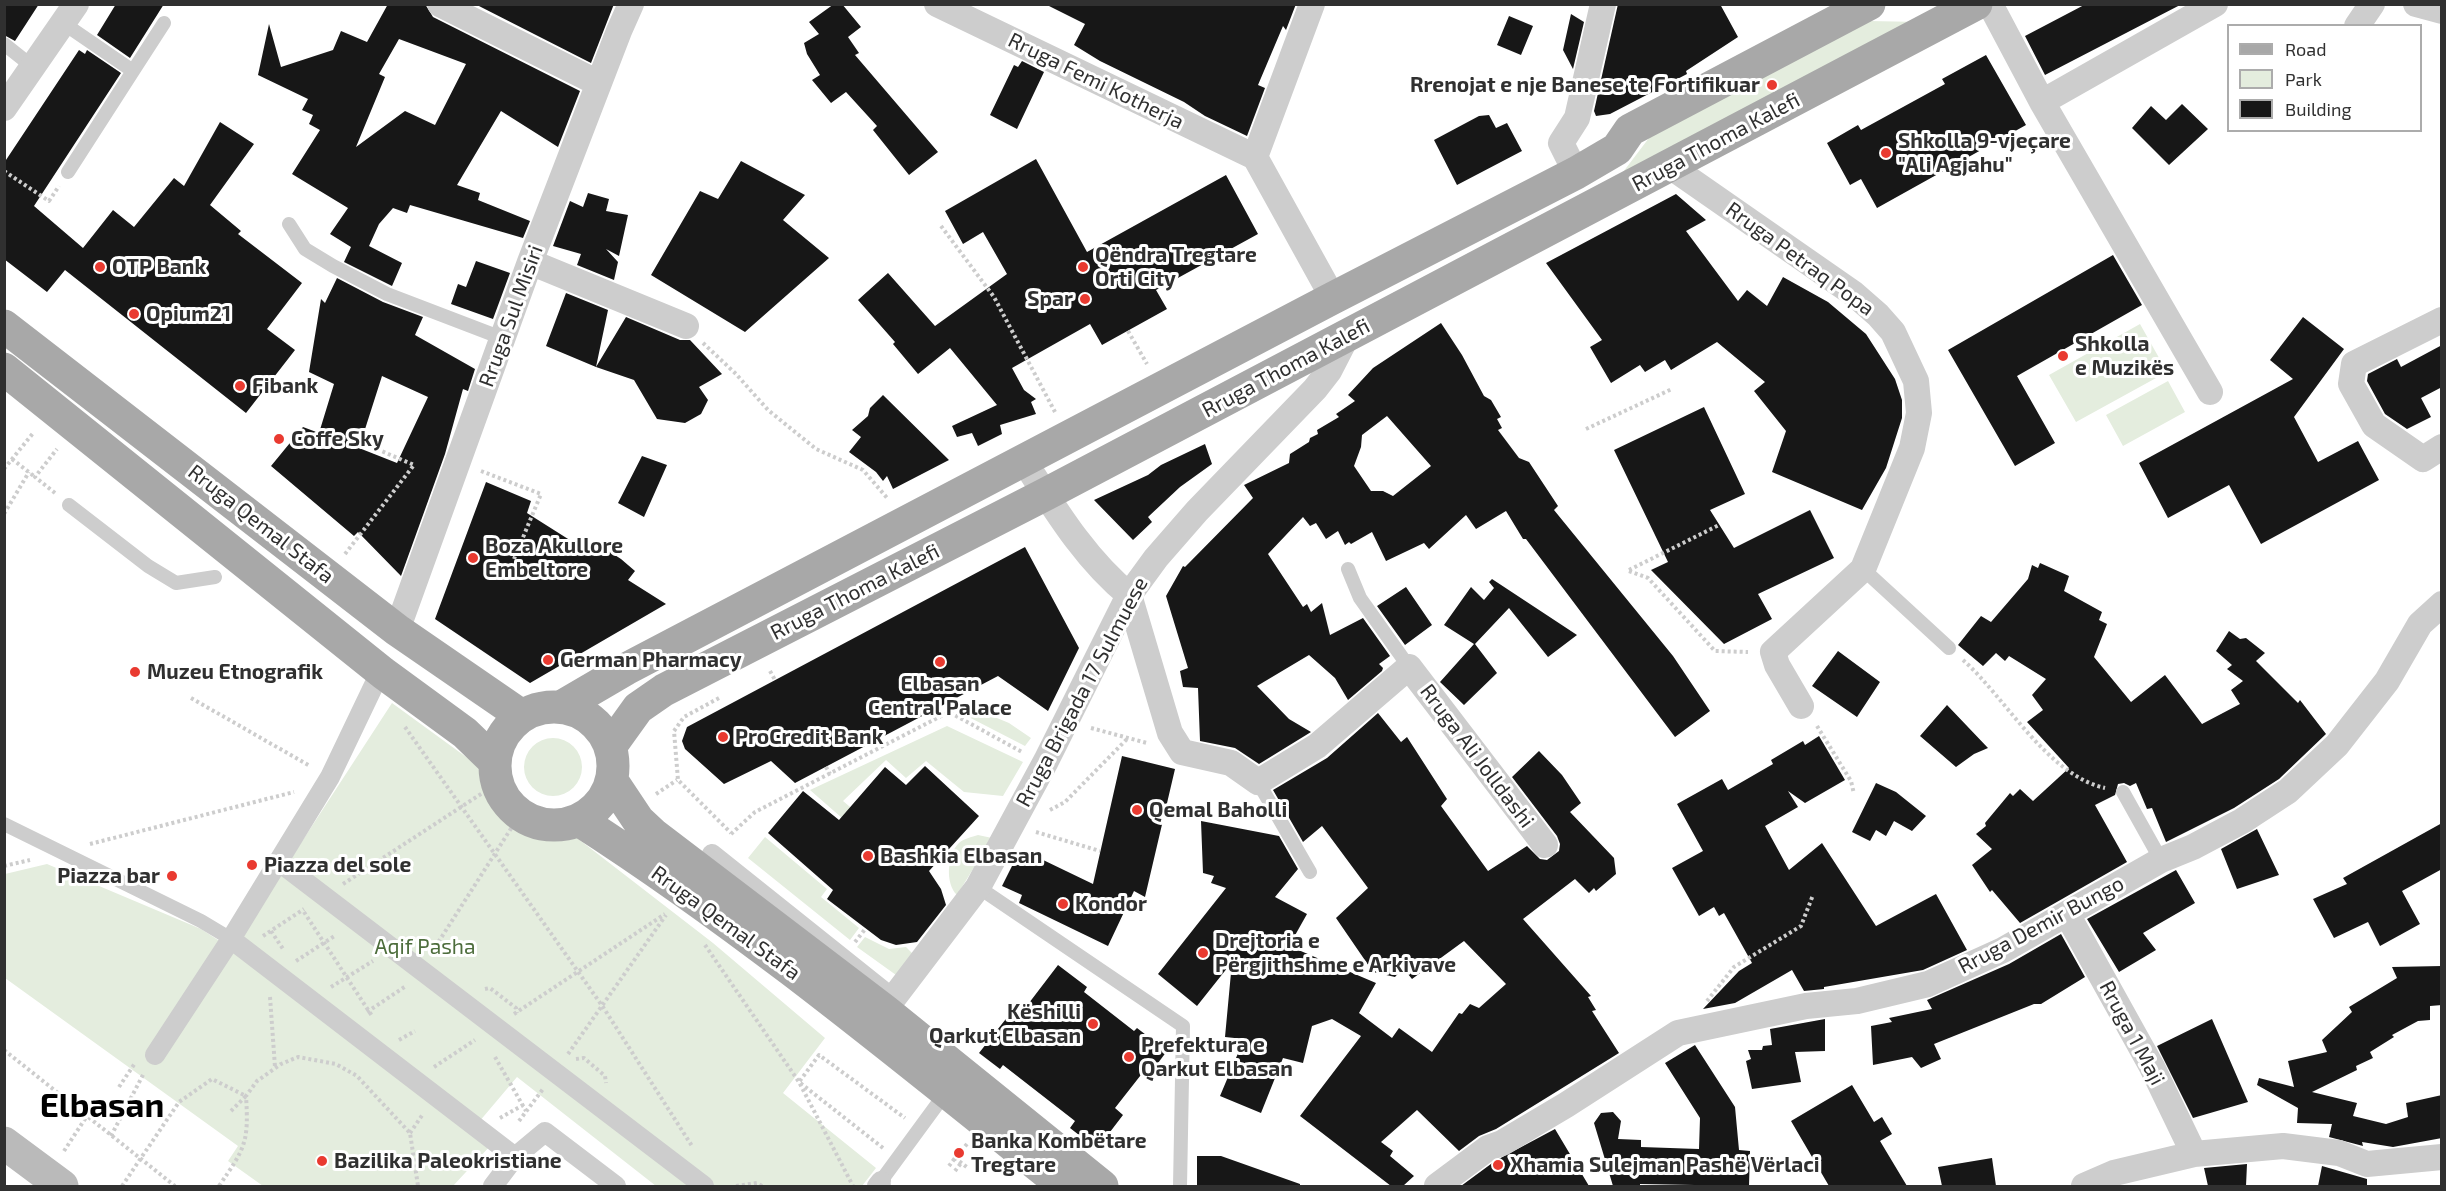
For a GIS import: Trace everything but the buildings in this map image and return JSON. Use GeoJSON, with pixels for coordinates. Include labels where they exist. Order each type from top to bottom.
{"type":"FeatureCollection","features":[{"type":"Feature","properties":{"kind":"main road","name":"Rruga Thoma Kalefi"},"geometry":{"type":"LineString","coordinates":[[561,707],[626,669],[1576,173],[1617,149],[1630,130],[1869,4]]}},
{"type":"Feature","properties":{"kind":"main road","name":"Rruga Thoma Kalefi"},"geometry":{"type":"LineString","coordinates":[[610,747],[638,708],[664,690],[1046,494],[1976,4]]}},
{"type":"Feature","properties":{"kind":"main road","name":"Rruga Qemal Stafa"},"geometry":{"type":"LineString","coordinates":[[4,326],[397,630],[522,716]]}},
{"type":"Feature","properties":{"kind":"main road","name":"Rruga Qemal Stafa"},"geometry":{"type":"LineString","coordinates":[[4,369],[383,673],[465,733],[495,762]]}},
{"type":"Feature","properties":{"kind":"main road"},"geometry":{"type":"LineString","coordinates":[[561,707],[591,720],[603,732],[614,764],[612,781],[605,797],[594,810],[579,820],[549,825],[520,814],[506,801],[495,762],[499,744],[508,729],[522,716],[534,710],[561,707]]}},
{"type":"Feature","properties":{"kind":"main road","name":"Rruga Qemal Stafa"},"geometry":{"type":"LineString","coordinates":[[612,781],[638,820],[653,834],[882,1013],[1064,1186]]}},
{"type":"Feature","properties":{"kind":"main road","name":"Rruga Qemal Stafa"},"geometry":{"type":"LineString","coordinates":[[579,820],[684,890],[882,1013]]}},
{"type":"Feature","properties":{"kind":"main road","name":"Rruga Qemal Stafa"},"geometry":{"type":"LineString","coordinates":[[954,1082],[1102,1186]]}},
{"type":"Feature","properties":{"kind":"main road"},"geometry":{"type":"LineString","coordinates":[[4,1143],[62,1186]]}},
{"type":"Feature","properties":{"kind":"street"},"geometry":{"type":"LineString","coordinates":[[440,4],[598,83]]}},
{"type":"Feature","properties":{"kind":"street","name":"Rruga Sul Misiri"},"geometry":{"type":"LineString","coordinates":[[397,630],[530,262],[598,83],[631,4]]}},
{"type":"Feature","properties":{"kind":"street","name":"Rruga Femi Kotherja"},"geometry":{"type":"LineString","coordinates":[[937,4],[1255,157]]}},
{"type":"Feature","properties":{"kind":"street"},"geometry":{"type":"LineString","coordinates":[[1312,4],[1255,157],[1333,298]]}},
{"type":"Feature","properties":{"kind":"street"},"geometry":{"type":"LineString","coordinates":[[1576,173],[1561,143],[1576,118],[1603,4]]}},
{"type":"Feature","properties":{"kind":"street"},"geometry":{"type":"LineString","coordinates":[[1990,4],[2042,102],[2210,392]]}},
{"type":"Feature","properties":{"kind":"street"},"geometry":{"type":"LineString","coordinates":[[2042,102],[2215,4]]}},
{"type":"Feature","properties":{"kind":"street"},"geometry":{"type":"LineString","coordinates":[[2358,24],[2372,4]]}},
{"type":"Feature","properties":{"kind":"street"},"geometry":{"type":"LineString","coordinates":[[2416,4],[2442,11]]}},
{"type":"Feature","properties":{"kind":"street"},"geometry":{"type":"LineString","coordinates":[[4,108],[69,14]]}},
{"type":"Feature","properties":{"kind":"street","name":"Rruga Petraq Popa"},"geometry":{"type":"LineString","coordinates":[[1670,166],[1854,294],[1893,332],[1916,381],[1919,412],[1912,448],[1863,569],[1773,652],[1777,665],[1800,706]]}},
{"type":"Feature","properties":{"kind":"street"},"geometry":{"type":"LineString","coordinates":[[530,262],[686,326]]}},
{"type":"Feature","properties":{"kind":"street"},"geometry":{"type":"LineString","coordinates":[[2442,320],[2354,364],[2351,384],[2374,425],[2423,459],[2442,447]]}},
{"type":"Feature","properties":{"kind":"street","name":"Rruga Brigada 17 Sulmuese"},"geometry":{"type":"LineString","coordinates":[[882,1013],[978,887],[1046,761],[1129,595],[1156,558],[1197,511],[1316,389],[1329,371],[1347,336]]}},
{"type":"Feature","properties":{"kind":"street"},"geometry":{"type":"LineString","coordinates":[[1024,461],[1086,552],[1105,574],[1129,595],[1170,733],[1182,752],[1231,763],[1258,782]]}},
{"type":"Feature","properties":{"kind":"street","name":"Rruga Demir Bungo"},"geometry":{"type":"LineString","coordinates":[[1437,1186],[1488,1148],[1502,1143],[1566,1106],[1678,1034],[1806,1006],[1857,1001],[1928,984],[2003,950],[2161,860],[2193,847],[2242,821],[2296,783],[2337,745],[2387,681],[2420,624],[2442,604]]}},
{"type":"Feature","properties":{"kind":"street","name":"Rruga Ali Jolldashi"},"geometry":{"type":"LineString","coordinates":[[1258,782],[1317,746],[1409,667],[1545,844]]}},
{"type":"Feature","properties":{"kind":"street"},"geometry":{"type":"LineString","coordinates":[[151,1061],[236,945],[278,861],[328,781],[374,686]]}},
{"type":"Feature","properties":{"kind":"street"},"geometry":{"type":"LineString","coordinates":[[712,854],[882,1013]]}},
{"type":"Feature","properties":{"kind":"street"},"geometry":{"type":"LineString","coordinates":[[278,861],[416,976],[495,1027],[704,1186]]}},
{"type":"Feature","properties":{"kind":"street","name":"Rruga 1 Maji"},"geometry":{"type":"LineString","coordinates":[[2067,914],[2147,1057],[2194,1154]]}},
{"type":"Feature","properties":{"kind":"street"},"geometry":{"type":"LineString","coordinates":[[236,945],[508,1152]]}},
{"type":"Feature","properties":{"kind":"street"},"geometry":{"type":"LineString","coordinates":[[493,1186],[508,1152],[545,1132],[616,1186]]}},
{"type":"Feature","properties":{"kind":"street"},"geometry":{"type":"LineString","coordinates":[[2084,1186],[2114,1173],[2194,1154],[2283,1146],[2339,1153],[2367,1164],[2442,1157]]}},
{"type":"Feature","properties":{"kind":"lane"},"geometry":{"type":"LineString","coordinates":[[69,14],[133,71]]}},
{"type":"Feature","properties":{"kind":"lane"},"geometry":{"type":"LineString","coordinates":[[68,172],[164,24]]}},
{"type":"Feature","properties":{"kind":"lane"},"geometry":{"type":"LineString","coordinates":[[4,44],[33,67]]}},
{"type":"Feature","properties":{"kind":"lane"},"geometry":{"type":"LineString","coordinates":[[289,224],[305,249],[333,266],[387,294],[502,338]]}},
{"type":"Feature","properties":{"kind":"lane"},"geometry":{"type":"LineString","coordinates":[[69,504],[148,566],[176,583],[215,576]]}},
{"type":"Feature","properties":{"kind":"lane","name":"Rruga Ali Jolldashi"},"geometry":{"type":"LineString","coordinates":[[1348,569],[1360,598],[1409,667]]}},
{"type":"Feature","properties":{"kind":"lane"},"geometry":{"type":"LineString","coordinates":[[1863,569],[1949,648]]}},
{"type":"Feature","properties":{"kind":"lane"},"geometry":{"type":"LineString","coordinates":[[1258,782],[1310,872]]}},
{"type":"Feature","properties":{"kind":"lane"},"geometry":{"type":"LineString","coordinates":[[2123,792],[2161,860]]}},
{"type":"Feature","properties":{"kind":"lane"},"geometry":{"type":"LineString","coordinates":[[4,824],[201,921],[236,945]]}},
{"type":"Feature","properties":{"kind":"lane"},"geometry":{"type":"LineString","coordinates":[[978,887],[1183,1026],[1180,1186]]}},
{"type":"Feature","properties":{"kind":"lane"},"geometry":{"type":"LineString","coordinates":[[881,1185],[954,1082]]}},
{"type":"Feature","properties":{"kind":"path"},"geometry":{"type":"LineString","coordinates":[[4,171],[49,201],[68,172]]}},
{"type":"Feature","properties":{"kind":"path"},"geometry":{"type":"LineString","coordinates":[[940,226],[994,297],[1068,437]]}},
{"type":"Feature","properties":{"kind":"path"},"geometry":{"type":"LineString","coordinates":[[686,326],[736,374],[768,410],[816,449],[863,470],[888,500]]}},
{"type":"Feature","properties":{"kind":"path"},"geometry":{"type":"LineString","coordinates":[[1128,331],[1148,366]]}},
{"type":"Feature","properties":{"kind":"path"},"geometry":{"type":"LineString","coordinates":[[1586,429],[1672,389]]}},
{"type":"Feature","properties":{"kind":"path"},"geometry":{"type":"LineString","coordinates":[[4,470],[12,459],[64,416]]}},
{"type":"Feature","properties":{"kind":"path"},"geometry":{"type":"LineString","coordinates":[[35,477],[64,416]]}},
{"type":"Feature","properties":{"kind":"path"},"geometry":{"type":"LineString","coordinates":[[344,554],[414,465],[358,441]]}},
{"type":"Feature","properties":{"kind":"path"},"geometry":{"type":"LineString","coordinates":[[12,459],[55,493]]}},
{"type":"Feature","properties":{"kind":"path"},"geometry":{"type":"LineString","coordinates":[[477,470],[541,494],[514,559]]}},
{"type":"Feature","properties":{"kind":"path"},"geometry":{"type":"LineString","coordinates":[[4,514],[29,472]]}},
{"type":"Feature","properties":{"kind":"path"},"geometry":{"type":"LineString","coordinates":[[1719,525],[1629,571],[1648,578],[1715,651],[1730,652]]}},
{"type":"Feature","properties":{"kind":"path"},"geometry":{"type":"LineString","coordinates":[[1949,648],[1984,679],[2025,730],[2052,757],[2093,785],[2123,792]]}},
{"type":"Feature","properties":{"kind":"path"},"geometry":{"type":"LineString","coordinates":[[764,674],[778,666]]}},
{"type":"Feature","properties":{"kind":"path"},"geometry":{"type":"LineString","coordinates":[[770,670],[775,680]]}},
{"type":"Feature","properties":{"kind":"path"},"geometry":{"type":"LineString","coordinates":[[725,695],[684,717],[674,730],[678,780],[731,833]]}},
{"type":"Feature","properties":{"kind":"path"},"geometry":{"type":"LineString","coordinates":[[191,698],[328,781]]}},
{"type":"Feature","properties":{"kind":"path"},"geometry":{"type":"LineString","coordinates":[[1800,706],[1819,728],[1851,781],[1854,794]]}},
{"type":"Feature","properties":{"kind":"path"},"geometry":{"type":"LineString","coordinates":[[712,854],[755,812],[949,712],[1024,753]]}},
{"type":"Feature","properties":{"kind":"path"},"geometry":{"type":"LineString","coordinates":[[401,723],[496,853],[603,1007],[697,1153]]}},
{"type":"Feature","properties":{"kind":"path"},"geometry":{"type":"LineString","coordinates":[[1084,726],[1182,752]]}},
{"type":"Feature","properties":{"kind":"path"},"geometry":{"type":"LineString","coordinates":[[1047,812],[1065,802],[1128,738]]}},
{"type":"Feature","properties":{"kind":"path"},"geometry":{"type":"LineString","coordinates":[[826,767],[830,774]]}},
{"type":"Feature","properties":{"kind":"path"},"geometry":{"type":"LineString","coordinates":[[653,796],[678,780]]}},
{"type":"Feature","properties":{"kind":"path"},"geometry":{"type":"LineString","coordinates":[[4,866],[328,781]]}},
{"type":"Feature","properties":{"kind":"path"},"geometry":{"type":"LineString","coordinates":[[236,945],[303,910],[484,792]]}},
{"type":"Feature","properties":{"kind":"path"},"geometry":{"type":"LineString","coordinates":[[345,1028],[416,976],[512,826]]}},
{"type":"Feature","properties":{"kind":"path"},"geometry":{"type":"LineString","coordinates":[[1032,831],[1100,851]]}},
{"type":"Feature","properties":{"kind":"path"},"geometry":{"type":"LineString","coordinates":[[1692,1030],[1706,1002],[1734,967],[1801,926],[1813,895]]}},
{"type":"Feature","properties":{"kind":"path"},"geometry":{"type":"LineString","coordinates":[[508,1152],[555,1073],[671,908]]}},
{"type":"Feature","properties":{"kind":"path"},"geometry":{"type":"LineString","coordinates":[[303,910],[374,1020]]}},
{"type":"Feature","properties":{"kind":"path"},"geometry":{"type":"LineString","coordinates":[[414,1081],[667,913]]}},
{"type":"Feature","properties":{"kind":"path"},"geometry":{"type":"LineString","coordinates":[[667,913],[675,919]]}},
{"type":"Feature","properties":{"kind":"path"},"geometry":{"type":"LineString","coordinates":[[275,1068],[272,972],[336,935]]}},
{"type":"Feature","properties":{"kind":"path"},"geometry":{"type":"LineString","coordinates":[[701,939],[799,1082],[854,1186]]}},
{"type":"Feature","properties":{"kind":"path"},"geometry":{"type":"LineString","coordinates":[[322,992],[381,956]]}},
{"type":"Feature","properties":{"kind":"path"},"geometry":{"type":"LineString","coordinates":[[4,1050],[175,1186]]}},
{"type":"Feature","properties":{"kind":"path"},"geometry":{"type":"LineString","coordinates":[[799,1082],[819,1055],[908,1121]]}},
{"type":"Feature","properties":{"kind":"path"},"geometry":{"type":"LineString","coordinates":[[231,1111],[257,1081],[275,1068],[298,1057],[336,1064],[357,1076],[410,1132],[418,1186]]}},
{"type":"Feature","properties":{"kind":"path"},"geometry":{"type":"LineString","coordinates":[[111,1136],[151,1061]]}},
{"type":"Feature","properties":{"kind":"path"},"geometry":{"type":"LineString","coordinates":[[122,1186],[179,1101],[212,1078],[246,1096]]}},
{"type":"Feature","properties":{"kind":"path"},"geometry":{"type":"LineString","coordinates":[[799,1082],[886,1150]]}},
{"type":"Feature","properties":{"kind":"path"},"geometry":{"type":"LineString","coordinates":[[219,1186],[243,1150],[248,1121],[246,1096]]}},
{"type":"Feature","properties":{"kind":"path"},"geometry":{"type":"LineString","coordinates":[[64,1151],[87,1116]]}},
{"type":"Feature","properties":{"kind":"path"},"geometry":{"type":"LineString","coordinates":[[949,1166],[967,1144]]}},
{"type":"Feature","properties":{"kind":"path"},"geometry":{"type":"LineString","coordinates":[[956,1158],[968,1168]]}},
{"type":"Feature","properties":{"kind":"path"},"geometry":{"type":"LineString","coordinates":[[955,1171],[961,1163]]}},
{"type":"Feature","properties":{"kind":"path"},"geometry":{"type":"LineString","coordinates":[[736,1186],[757,1183],[762,1186]]}},
{"type":"Feature","properties":{"kind":"green space"},"geometry":{"type":"Polygon","coordinates":[[[1868,21],[1922,22],[1617,180],[1652,134],[1868,21]]]}},
{"type":"Feature","properties":{"kind":"green space"},"geometry":{"type":"Polygon","coordinates":[[[2140,324],[2167,372],[2076,422],[2049,375],[2140,324]]]}},
{"type":"Feature","properties":{"kind":"green space"},"geometry":{"type":"Polygon","coordinates":[[[2168,381],[2185,412],[2123,446],[2106,415],[2168,381]]]}},
{"type":"Feature","properties":{"kind":"green space","name":"Aqif Pasha"},"geometry":{"type":"Polygon","coordinates":[[[392,703],[484,770],[498,801],[534,829],[568,831],[713,943],[825,1038],[783,1093],[876,1168],[862,1186],[656,1186],[517,1077],[473,1129],[491,1145],[453,1186],[263,1186],[228,1161],[238,1146],[5,978],[5,874],[47,864],[201,929],[232,949],[392,703]]]}},
{"type":"Feature","properties":{"kind":"green space"},"geometry":{"type":"Polygon","coordinates":[[[968,706],[1009,723],[1031,738],[1025,746],[959,712],[968,706]]]}},
{"type":"Feature","properties":{"kind":"green space"},"geometry":{"type":"Polygon","coordinates":[[[947,726],[1023,762],[1003,796],[964,792],[926,761],[906,778],[886,760],[843,801],[868,822],[858,832],[810,790],[947,726]]]}},
{"type":"Feature","properties":{"kind":"green space"},"geometry":{"type":"Polygon","coordinates":[[[553,738],[564,740],[577,751],[582,767],[580,778],[569,791],[553,796],[542,794],[529,783],[524,767],[526,756],[537,743],[553,738]]]}},
{"type":"Feature","properties":{"kind":"green space"},"geometry":{"type":"Polygon","coordinates":[[[978,835],[992,838],[957,895],[949,877],[952,854],[961,842],[978,835]]]}},
{"type":"Feature","properties":{"kind":"green space"},"geometry":{"type":"Polygon","coordinates":[[[765,837],[827,889],[821,897],[859,928],[850,940],[748,858],[765,837]]]}},
{"type":"Feature","properties":{"kind":"green space"},"geometry":{"type":"Polygon","coordinates":[[[865,937],[889,949],[906,947],[913,954],[896,975],[857,947],[865,937]]]}},
{"type":"Feature","properties":{"kind":"place","name":"Rrenojat e nje Banese te Fortifikuar"},"geometry":{"type":"Point","coordinates":[1772,85]}},
{"type":"Feature","properties":{"kind":"place","name":"Shkolla 9-vjeçare \"Ali Agjahu\""},"geometry":{"type":"Point","coordinates":[1886,153]}},
{"type":"Feature","properties":{"kind":"place","name":"OTP Bank"},"geometry":{"type":"Point","coordinates":[100,267]}},
{"type":"Feature","properties":{"kind":"place","name":"Qëndra Tregtare Orti City"},"geometry":{"type":"Point","coordinates":[1083,267]}},
{"type":"Feature","properties":{"kind":"place","name":"Spar"},"geometry":{"type":"Point","coordinates":[1085,299]}},
{"type":"Feature","properties":{"kind":"place","name":"Opium21"},"geometry":{"type":"Point","coordinates":[134,314]}},
{"type":"Feature","properties":{"kind":"place","name":"Shkolla e Muzikës"},"geometry":{"type":"Point","coordinates":[2063,356]}},
{"type":"Feature","properties":{"kind":"place","name":"Fibank"},"geometry":{"type":"Point","coordinates":[240,386]}},
{"type":"Feature","properties":{"kind":"place","name":"Coffe Sky"},"geometry":{"type":"Point","coordinates":[279,439]}},
{"type":"Feature","properties":{"kind":"place","name":"Boza Akullore Embeltore"},"geometry":{"type":"Point","coordinates":[473,558]}},
{"type":"Feature","properties":{"kind":"place","name":"German Pharmacy"},"geometry":{"type":"Point","coordinates":[548,660]}},
{"type":"Feature","properties":{"kind":"place","name":"Elbasan Central Palace"},"geometry":{"type":"Point","coordinates":[940,662]}},
{"type":"Feature","properties":{"kind":"place","name":"Muzeu Etnografik"},"geometry":{"type":"Point","coordinates":[135,672]}},
{"type":"Feature","properties":{"kind":"place","name":"ProCredit Bank"},"geometry":{"type":"Point","coordinates":[723,737]}},
{"type":"Feature","properties":{"kind":"place","name":"Qemal Baholli"},"geometry":{"type":"Point","coordinates":[1137,810]}},
{"type":"Feature","properties":{"kind":"place","name":"Bashkia Elbasan"},"geometry":{"type":"Point","coordinates":[868,856]}},
{"type":"Feature","properties":{"kind":"place","name":"Piazza del sole"},"geometry":{"type":"Point","coordinates":[252,865]}},
{"type":"Feature","properties":{"kind":"place","name":"Piazza bar"},"geometry":{"type":"Point","coordinates":[172,876]}},
{"type":"Feature","properties":{"kind":"place","name":"Kondor"},"geometry":{"type":"Point","coordinates":[1063,904]}},
{"type":"Feature","properties":{"kind":"place","name":"Drejtoria e Përgjithshme e Arkivave"},"geometry":{"type":"Point","coordinates":[1203,953]}},
{"type":"Feature","properties":{"kind":"place","name":"Këshilli Qarkut Elbasan"},"geometry":{"type":"Point","coordinates":[1093,1024]}},
{"type":"Feature","properties":{"kind":"place","name":"Prefektura e Qarkut Elbasan"},"geometry":{"type":"Point","coordinates":[1129,1057]}},
{"type":"Feature","properties":{"kind":"place","name":"Banka Kombëtare Tregtare"},"geometry":{"type":"Point","coordinates":[959,1153]}},
{"type":"Feature","properties":{"kind":"place","name":"Bazilika Paleokristiane"},"geometry":{"type":"Point","coordinates":[322,1161]}},
{"type":"Feature","properties":{"kind":"place","name":"Xhamia Sulejman Pashë Vërlaci"},"geometry":{"type":"Point","coordinates":[1498,1165]}},
{"type":"Feature","properties":{"kind":"district","name":"Elbasan"},"geometry":{"type":"Point","coordinates":[102,1106]}}]}
